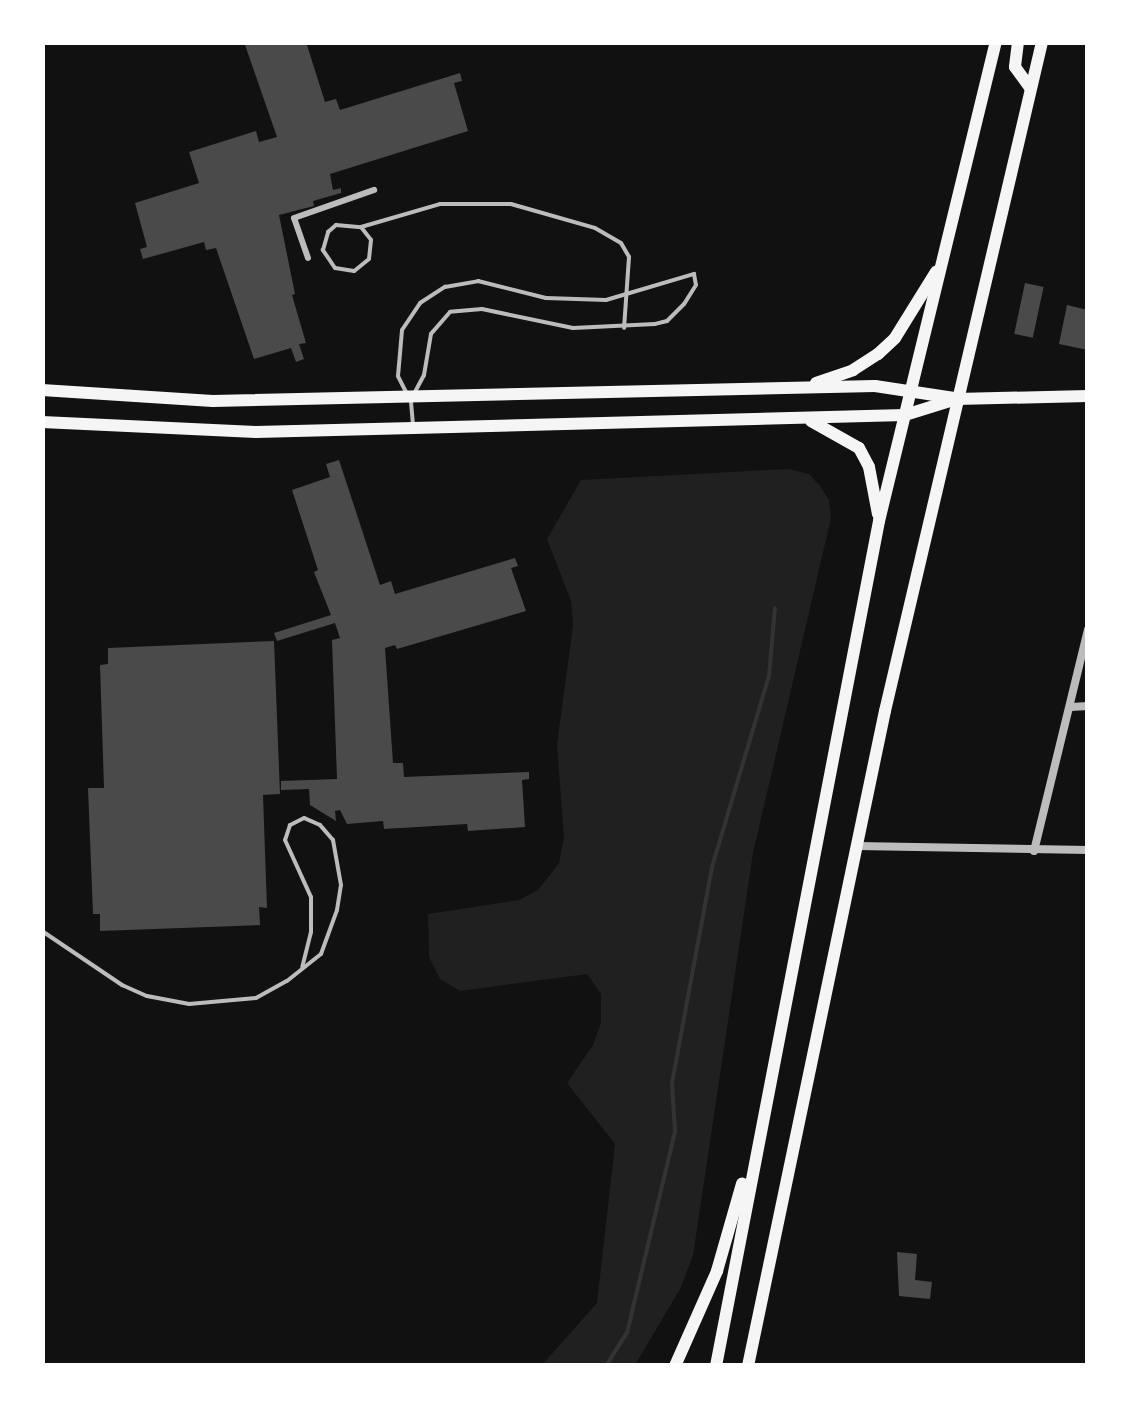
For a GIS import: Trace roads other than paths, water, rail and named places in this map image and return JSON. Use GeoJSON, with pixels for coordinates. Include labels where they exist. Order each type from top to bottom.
{"type":"FeatureCollection","features":[{"type":"Feature","properties":{"kind":"main road"},"geometry":{"type":"LineString","coordinates":[[716,1366],[758,1129],[879,521],[996,42]]}},
{"type":"Feature","properties":{"kind":"main road"},"geometry":{"type":"LineString","coordinates":[[1018,42],[1015,67],[1030,88]]}},
{"type":"Feature","properties":{"kind":"main road"},"geometry":{"type":"LineString","coordinates":[[748,1366],[956,399],[1042,42]]}},
{"type":"Feature","properties":{"kind":"main road"},"geometry":{"type":"LineString","coordinates":[[806,387],[854,370],[878,354],[895,338],[945,257]]}},
{"type":"Feature","properties":{"kind":"main road"},"geometry":{"type":"LineString","coordinates":[[42,390],[214,402],[806,387],[912,390],[956,399],[1088,396]]}},
{"type":"Feature","properties":{"kind":"main road"},"geometry":{"type":"LineString","coordinates":[[42,422],[256,432],[905,415],[956,399]]}},
{"type":"Feature","properties":{"kind":"main road"},"geometry":{"type":"LineString","coordinates":[[804,418],[859,448],[869,467],[879,521]]}},
{"type":"Feature","properties":{"kind":"main road"},"geometry":{"type":"LineString","coordinates":[[676,1366],[717,1271],[758,1129]]}},
{"type":"Feature","properties":{"kind":"street"},"geometry":{"type":"LineString","coordinates":[[308,258],[294,218],[374,190]]}},
{"type":"Feature","properties":{"kind":"street"},"geometry":{"type":"LineString","coordinates":[[1034,851],[1088,630]]}},
{"type":"Feature","properties":{"kind":"street"},"geometry":{"type":"LineString","coordinates":[[1071,707],[1088,706]]}},
{"type":"Feature","properties":{"kind":"street"},"geometry":{"type":"LineString","coordinates":[[857,846],[1088,850]]}},
{"type":"Feature","properties":{"kind":"lane"},"geometry":{"type":"LineString","coordinates":[[361,226],[371,240],[369,258],[354,271],[335,268],[323,250],[328,232],[344,223],[361,226],[440,204],[493,202],[552,213],[596,228],[620,243],[630,264],[624,328]]}},
{"type":"Feature","properties":{"kind":"lane"},"geometry":{"type":"LineString","coordinates":[[411,400],[424,375],[431,334],[442,318],[460,308],[482,309],[564,328],[624,328],[666,321],[694,290],[694,274],[627,298],[585,301],[546,298],[478,281],[445,287],[415,308],[400,338],[398,376],[411,400],[414,428]]}},
{"type":"Feature","properties":{"kind":"lane"},"geometry":{"type":"LineString","coordinates":[[42,931],[122,984],[169,1002],[216,1004],[256,998],[302,968],[321,954],[341,885],[333,840],[320,825],[304,818],[290,825],[286,840],[311,897],[311,932],[302,968]]}},
{"type":"Feature","properties":{"kind":"waterway"},"geometry":{"type":"LineString","coordinates":[[606,1366],[627,1333],[675,1131],[672,1083],[712,867],[769,676],[775,608]]}}]}
